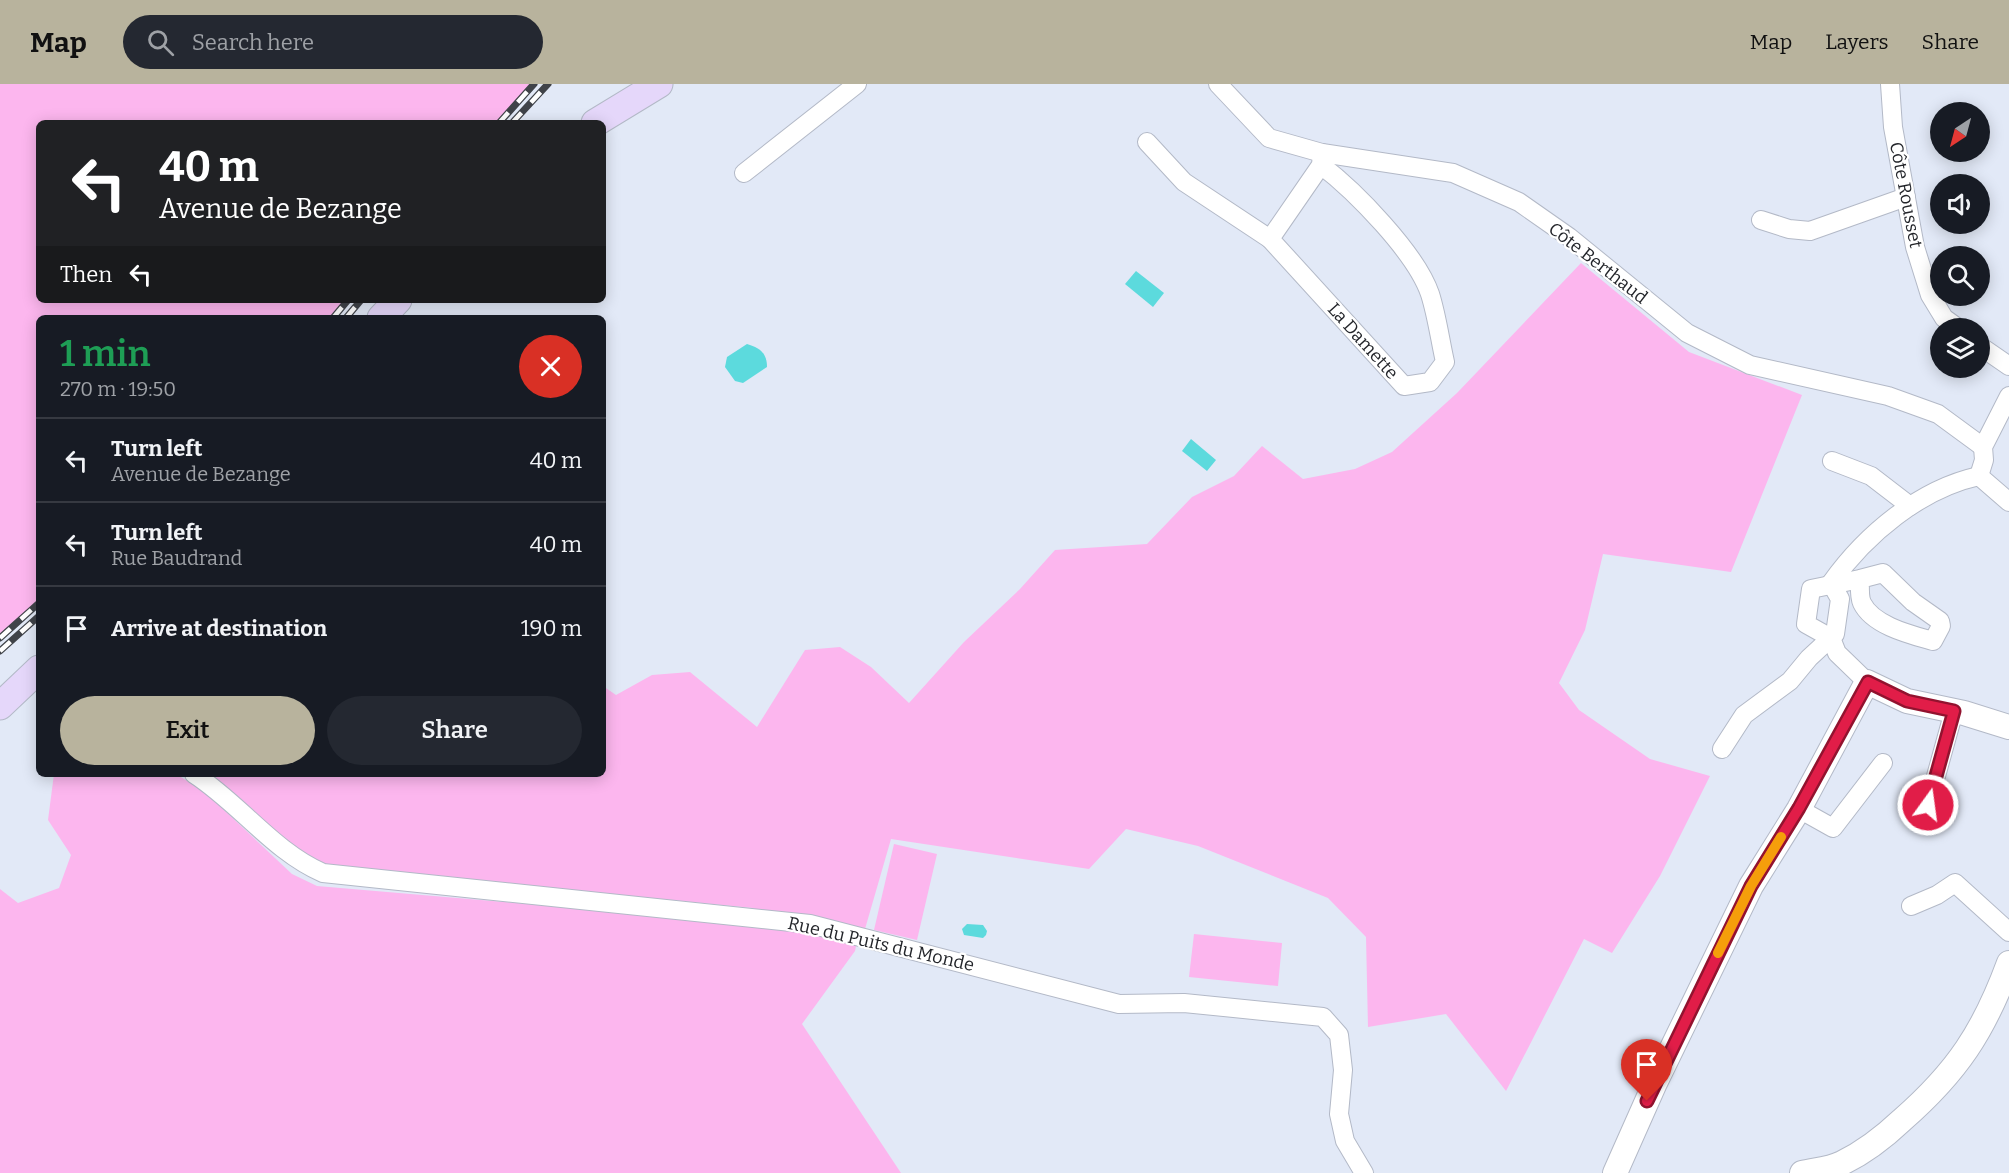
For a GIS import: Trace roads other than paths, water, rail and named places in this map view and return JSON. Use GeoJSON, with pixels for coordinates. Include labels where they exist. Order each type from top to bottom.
{"type":"FeatureCollection","features":[{"type":"Feature","properties":{"kind":"main road"},"geometry":{"type":"LineString","coordinates":[[600,120],[659,84]]}},
{"type":"Feature","properties":{"kind":"main road"},"geometry":{"type":"LineString","coordinates":[[384,315],[395,303]]}},
{"type":"Feature","properties":{"kind":"main road"},"geometry":{"type":"LineString","coordinates":[[0,706],[36,672]]}},
{"type":"Feature","properties":{"kind":"street"},"geometry":{"type":"LineString","coordinates":[[744,173],[857,84]]}},
{"type":"Feature","properties":{"kind":"street","name":"Côte Berthaud"},"geometry":{"type":"LineString","coordinates":[[1218,84],[1269,138],[1321,159],[1453,173],[1509,198],[1569,237],[1687,333],[1750,365],[1888,396],[1938,414],[1983,447]]}},
{"type":"Feature","properties":{"kind":"street","name":"Côte Rousset"},"geometry":{"type":"LineString","coordinates":[[1890,84],[1893,127],[1915,247],[1930,295],[1944,318]]}},
{"type":"Feature","properties":{"kind":"street","name":"La Damette"},"geometry":{"type":"LineString","coordinates":[[1147,142],[1184,183],[1270,239],[1404,386],[1430,382],[1445,362],[1430,293],[1406,250],[1321,159]]}},
{"type":"Feature","properties":{"kind":"street"},"geometry":{"type":"LineString","coordinates":[[1270,239],[1321,159]]}},
{"type":"Feature","properties":{"kind":"street"},"geometry":{"type":"LineString","coordinates":[[1761,220],[1789,229],[1810,231],[1906,197]]}},
{"type":"Feature","properties":{"kind":"street"},"geometry":{"type":"LineString","coordinates":[[1990,353],[2009,366]]}},
{"type":"Feature","properties":{"kind":"street"},"geometry":{"type":"LineString","coordinates":[[1979,476],[1984,460],[1983,447],[2009,396]]}},
{"type":"Feature","properties":{"kind":"street"},"geometry":{"type":"LineString","coordinates":[[1832,461],[1871,476],[1910,506]]}},
{"type":"Feature","properties":{"kind":"street"},"geometry":{"type":"LineString","coordinates":[[1979,476],[2009,502]]}},
{"type":"Feature","properties":{"kind":"street"},"geometry":{"type":"LineString","coordinates":[[1831,583],[1852,556],[1910,506],[1962,480],[1979,476]]}},
{"type":"Feature","properties":{"kind":"street"},"geometry":{"type":"LineString","coordinates":[[1860,579],[1862,602],[1874,617],[1909,634],[1933,641],[1941,626],[1940,621],[1913,602],[1883,573],[1811,589],[1806,624],[1831,638],[1837,653],[1868,682],[1907,701],[1954,711],[2009,727]]}},
{"type":"Feature","properties":{"kind":"street"},"geometry":{"type":"LineString","coordinates":[[1722,749],[1744,715],[1790,681],[1809,658],[1835,634],[1840,599],[1831,583]]}},
{"type":"Feature","properties":{"kind":"street"},"geometry":{"type":"LineString","coordinates":[[1615,1173],[1654,1083],[1751,886],[1799,808],[1868,682]]}},
{"type":"Feature","properties":{"kind":"street"},"geometry":{"type":"LineString","coordinates":[[1928,805],[1954,711]]}},
{"type":"Feature","properties":{"kind":"street"},"geometry":{"type":"LineString","coordinates":[[1799,808],[1833,828],[1883,763]]}},
{"type":"Feature","properties":{"kind":"street","name":"Rue du Puits du Monde"},"geometry":{"type":"LineString","coordinates":[[199,777],[215,787],[302,864],[323,873],[810,924],[1119,1004],[1184,1003],[1323,1017],[1339,1035],[1343,1071],[1339,1114],[1345,1141],[1364,1173]]}},
{"type":"Feature","properties":{"kind":"street"},"geometry":{"type":"LineString","coordinates":[[1911,906],[1937,895],[1955,883],[2009,932]]}},
{"type":"Feature","properties":{"kind":"street"},"geometry":{"type":"LineString","coordinates":[[1802,1173],[1841,1164],[1879,1141],[1930,1095],[1961,1060],[1972,1042],[1992,1007],[2009,963]]}},
{"type":"Feature","properties":{"kind":"water"},"geometry":{"type":"Polygon","coordinates":[[[1136,271],[1164,293],[1153,307],[1125,284],[1136,271]]]}},
{"type":"Feature","properties":{"kind":"water"},"geometry":{"type":"Polygon","coordinates":[[[747,344],[762,352],[766,358],[767,367],[743,383],[735,381],[725,367],[727,357],[747,344]]]}},
{"type":"Feature","properties":{"kind":"water"},"geometry":{"type":"Polygon","coordinates":[[[1191,439],[1216,460],[1207,471],[1182,451],[1191,439]]]}},
{"type":"Feature","properties":{"kind":"water"},"geometry":{"type":"Polygon","coordinates":[[[967,924],[983,925],[987,931],[986,935],[983,938],[964,935],[962,929],[967,924]]]}},
{"type":"Feature","properties":{"kind":"railway"},"geometry":{"type":"LineString","coordinates":[[502,120],[534,84]]}},
{"type":"Feature","properties":{"kind":"railway"},"geometry":{"type":"LineString","coordinates":[[515,120],[548,84]]}},
{"type":"Feature","properties":{"kind":"railway"},"geometry":{"type":"LineString","coordinates":[[336,315],[346,303]]}},
{"type":"Feature","properties":{"kind":"railway"},"geometry":{"type":"LineString","coordinates":[[348,315],[358,303]]}},
{"type":"Feature","properties":{"kind":"railway"},"geometry":{"type":"LineString","coordinates":[[0,638],[36,606]]}},
{"type":"Feature","properties":{"kind":"railway"},"geometry":{"type":"LineString","coordinates":[[0,651],[36,619]]}}]}
